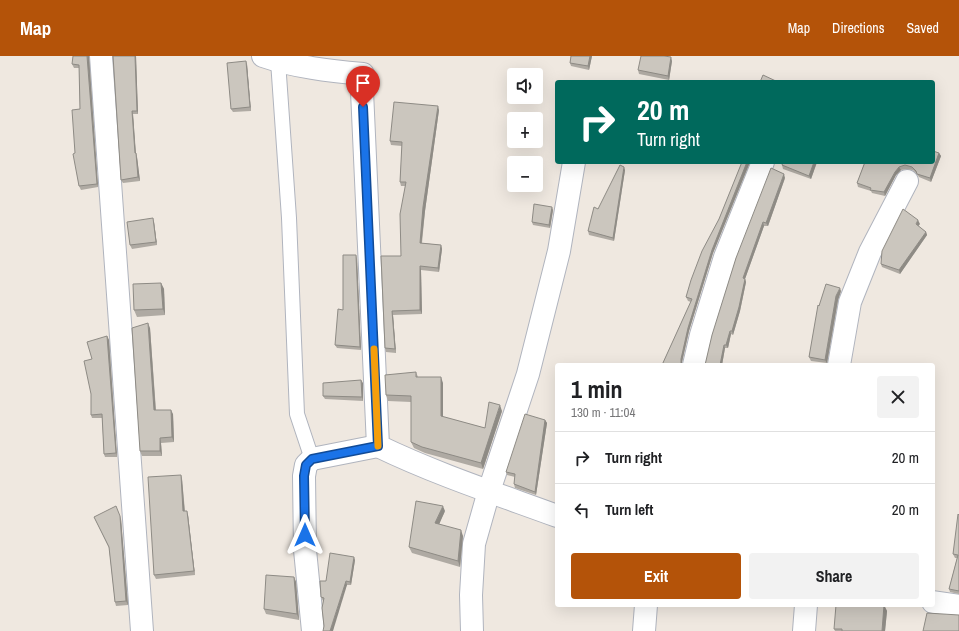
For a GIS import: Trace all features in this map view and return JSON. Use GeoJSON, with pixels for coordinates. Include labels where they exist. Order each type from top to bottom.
{"type":"FeatureCollection","features":[{"type":"Feature","properties":{"kind":"street"},"geometry":{"type":"LineString","coordinates":[[101,56],[142,631]]}},
{"type":"Feature","properties":{"kind":"street"},"geometry":{"type":"LineString","coordinates":[[271,59],[324,70],[363,74],[362,91],[378,446]]}},
{"type":"Feature","properties":{"kind":"street"},"geometry":{"type":"LineString","coordinates":[[472,631],[470,595],[474,544],[489,491],[530,366],[559,251],[574,164]]}},
{"type":"Feature","properties":{"kind":"street"},"geometry":{"type":"LineString","coordinates":[[694,363],[701,335],[725,257],[762,164]]}},
{"type":"Feature","properties":{"kind":"street"},"geometry":{"type":"LineString","coordinates":[[839,363],[850,302],[870,252],[907,181]]}},
{"type":"Feature","properties":{"kind":"street"},"geometry":{"type":"LineString","coordinates":[[313,631],[305,550],[304,476],[306,465],[312,459],[378,446],[407,460],[555,515]]}},
{"type":"Feature","properties":{"kind":"street"},"geometry":{"type":"LineString","coordinates":[[935,602],[959,606]]}},
{"type":"Feature","properties":{"kind":"street"},"geometry":{"type":"LineString","coordinates":[[644,631],[646,607]]}},
{"type":"Feature","properties":{"kind":"street"},"geometry":{"type":"LineString","coordinates":[[804,631],[806,607]]}},
{"type":"Feature","properties":{"kind":"lane"},"geometry":{"type":"LineString","coordinates":[[271,59],[289,218],[297,414],[312,459]]}},
{"type":"Feature","properties":{"kind":"building"},"geometry":{"type":"Polygon","coordinates":[[[73,56],[87,56],[97,184],[79,186],[73,154],[75,153],[72,110],[80,109],[79,65],[72,64],[73,56]]]}},
{"type":"Feature","properties":{"kind":"building"},"geometry":{"type":"Polygon","coordinates":[[[113,56],[135,56],[137,111],[132,111],[138,177],[121,180],[113,56]]]}},
{"type":"Feature","properties":{"kind":"building"},"geometry":{"type":"Polygon","coordinates":[[[571,56],[590,56],[588,66],[570,63],[571,56]]]}},
{"type":"Feature","properties":{"kind":"building"},"geometry":{"type":"Polygon","coordinates":[[[641,56],[671,57],[668,76],[638,70],[641,56]]]}},
{"type":"Feature","properties":{"kind":"building"},"geometry":{"type":"Polygon","coordinates":[[[246,61],[250,107],[231,109],[227,63],[246,61]]]}},
{"type":"Feature","properties":{"kind":"building"},"geometry":{"type":"Polygon","coordinates":[[[763,75],[774,80],[761,80],[763,75]]]}},
{"type":"Feature","properties":{"kind":"building"},"geometry":{"type":"Polygon","coordinates":[[[394,102],[438,106],[423,207],[420,243],[441,245],[438,268],[420,266],[420,310],[392,311],[395,349],[385,348],[381,256],[401,256],[400,214],[406,182],[400,182],[402,142],[390,141],[394,102]]]}},
{"type":"Feature","properties":{"kind":"building"},"geometry":{"type":"Polygon","coordinates":[[[935,152],[939,153],[930,178],[917,174],[912,167],[905,165],[899,167],[895,172],[884,192],[870,190],[871,188],[857,183],[864,164],[935,164],[935,152]]]}},
{"type":"Feature","properties":{"kind":"building"},"geometry":{"type":"Polygon","coordinates":[[[741,164],[746,164],[712,250],[688,328],[681,363],[663,363],[692,299],[686,297],[702,251],[719,219],[741,164]]]}},
{"type":"Feature","properties":{"kind":"building"},"geometry":{"type":"Polygon","coordinates":[[[782,164],[813,164],[809,176],[782,164]]]}},
{"type":"Feature","properties":{"kind":"building"},"geometry":{"type":"Polygon","coordinates":[[[620,165],[624,167],[613,238],[588,231],[594,207],[598,209],[620,165]]]}},
{"type":"Feature","properties":{"kind":"building"},"geometry":{"type":"Polygon","coordinates":[[[771,168],[784,174],[766,223],[763,222],[743,278],[745,279],[739,307],[732,331],[730,331],[726,345],[724,345],[720,363],[705,363],[712,335],[736,258],[771,168]]]}},
{"type":"Feature","properties":{"kind":"building"},"geometry":{"type":"Polygon","coordinates":[[[534,204],[552,207],[549,225],[532,222],[534,204]]]}},
{"type":"Feature","properties":{"kind":"building"},"geometry":{"type":"Polygon","coordinates":[[[903,209],[918,220],[916,224],[926,232],[899,270],[881,264],[882,251],[903,209]]]}},
{"type":"Feature","properties":{"kind":"building"},"geometry":{"type":"Polygon","coordinates":[[[153,218],[156,242],[130,245],[127,222],[153,218]]]}},
{"type":"Feature","properties":{"kind":"building"},"geometry":{"type":"Polygon","coordinates":[[[343,255],[356,255],[360,347],[335,345],[338,309],[343,310],[343,255]]]}},
{"type":"Feature","properties":{"kind":"building"},"geometry":{"type":"Polygon","coordinates":[[[161,283],[163,309],[134,310],[133,284],[161,283]]]}},
{"type":"Feature","properties":{"kind":"building"},"geometry":{"type":"Polygon","coordinates":[[[826,284],[840,288],[836,296],[825,360],[809,357],[818,305],[819,306],[826,284]]]}},
{"type":"Feature","properties":{"kind":"building"},"geometry":{"type":"Polygon","coordinates":[[[148,323],[154,410],[171,410],[172,437],[160,438],[160,451],[140,451],[132,328],[148,323]]]}},
{"type":"Feature","properties":{"kind":"building"},"geometry":{"type":"Polygon","coordinates":[[[107,336],[116,453],[104,454],[102,414],[91,415],[91,394],[84,361],[92,359],[87,342],[107,336]]]}},
{"type":"Feature","properties":{"kind":"building"},"geometry":{"type":"Polygon","coordinates":[[[416,372],[416,377],[441,377],[441,416],[485,428],[489,402],[500,405],[481,463],[422,447],[411,442],[411,396],[386,395],[385,375],[416,372]]]}},
{"type":"Feature","properties":{"kind":"building"},"geometry":{"type":"Polygon","coordinates":[[[361,380],[362,397],[323,396],[323,383],[361,380]]]}},
{"type":"Feature","properties":{"kind":"building"},"geometry":{"type":"Polygon","coordinates":[[[525,414],[545,420],[535,492],[514,484],[515,474],[506,472],[525,414]]]}},
{"type":"Feature","properties":{"kind":"building"},"geometry":{"type":"Polygon","coordinates":[[[181,475],[183,511],[187,511],[194,571],[154,575],[148,477],[181,475]]]}},
{"type":"Feature","properties":{"kind":"building"},"geometry":{"type":"Polygon","coordinates":[[[416,501],[443,506],[435,523],[461,530],[458,561],[409,547],[416,501]]]}},
{"type":"Feature","properties":{"kind":"building"},"geometry":{"type":"Polygon","coordinates":[[[116,506],[120,516],[126,601],[115,602],[109,547],[94,517],[116,506]]]}},
{"type":"Feature","properties":{"kind":"building"},"geometry":{"type":"Polygon","coordinates":[[[958,514],[959,591],[949,589],[958,555],[953,554],[958,514]]]}},
{"type":"Feature","properties":{"kind":"building"},"geometry":{"type":"Polygon","coordinates":[[[330,553],[354,557],[350,582],[346,581],[330,631],[323,631],[324,626],[322,608],[324,598],[321,597],[320,581],[326,581],[330,553]]]}},
{"type":"Feature","properties":{"kind":"building"},"geometry":{"type":"Polygon","coordinates":[[[266,575],[294,577],[297,614],[264,609],[266,575]]]}},
{"type":"Feature","properties":{"kind":"building"},"geometry":{"type":"Polygon","coordinates":[[[836,607],[884,607],[882,631],[842,631],[842,629],[834,629],[836,607]]]}},
{"type":"Feature","properties":{"kind":"building"},"geometry":{"type":"Polygon","coordinates":[[[927,613],[959,615],[959,631],[923,631],[927,613]]]}},
{"type":"Feature","properties":{"kind":"slow traffic"},"geometry":{"type":"LineString","coordinates":[[374,349],[378,446]]}},
{"type":"Feature","properties":{"kind":"route"},"geometry":{"type":"LineString","coordinates":[[305,535],[304,476],[306,465],[312,459],[378,446],[363,107]]}}]}
